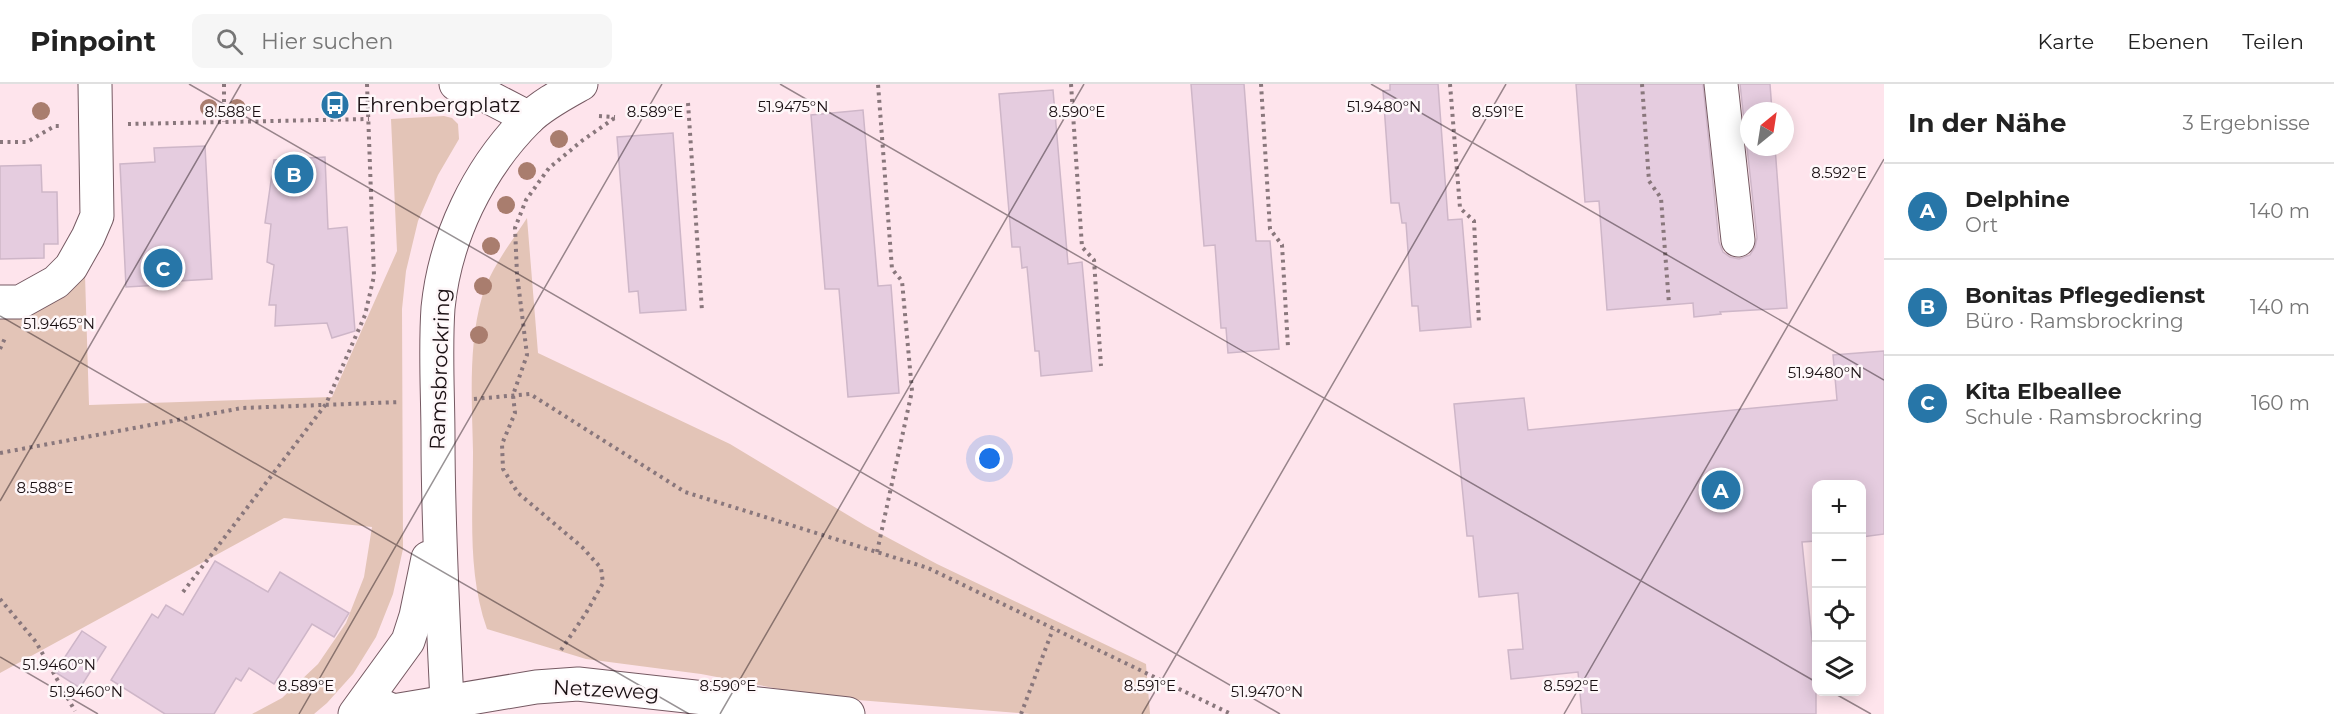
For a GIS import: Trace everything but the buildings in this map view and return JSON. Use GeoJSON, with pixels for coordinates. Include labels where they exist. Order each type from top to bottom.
{"type":"FeatureCollection","features":[{"type":"Feature","properties":{"kind":"street"},"geometry":{"type":"LineString","coordinates":[[0,302],[20,302],[42,291],[63,275],[81,252],[97,216],[95,84]]}},
{"type":"Feature","properties":{"kind":"street"},"geometry":{"type":"LineString","coordinates":[[456,84],[478,92],[529,118]]}},
{"type":"Feature","properties":{"kind":"street","name":"Ramsbrockring"},"geometry":{"type":"LineString","coordinates":[[444,708],[438,500],[437,336],[442,280],[454,237],[474,190],[500,151],[529,118],[563,93],[581,84]]}},
{"type":"Feature","properties":{"kind":"street"},"geometry":{"type":"LineString","coordinates":[[1721,84],[1738,240]]}},
{"type":"Feature","properties":{"kind":"street","name":"Ramsbrockring"},"geometry":{"type":"LineString","coordinates":[[361,706],[408,641],[416,616],[438,500]]}},
{"type":"Feature","properties":{"kind":"street","name":"Netzeweg"},"geometry":{"type":"LineString","coordinates":[[361,706],[393,711],[444,708],[536,687],[578,684],[848,714]]}},
{"type":"Feature","properties":{"kind":"path"},"geometry":{"type":"LineString","coordinates":[[224,84],[224,122]]}},
{"type":"Feature","properties":{"kind":"path"},"geometry":{"type":"LineString","coordinates":[[183,592],[326,405],[365,315],[374,276],[367,84]]}},
{"type":"Feature","properties":{"kind":"path"},"geometry":{"type":"LineString","coordinates":[[877,552],[912,391],[902,281],[892,269],[878,84]]}},
{"type":"Feature","properties":{"kind":"path"},"geometry":{"type":"LineString","coordinates":[[1071,84],[1082,247],[1094,260],[1101,366]]}},
{"type":"Feature","properties":{"kind":"path"},"geometry":{"type":"LineString","coordinates":[[1261,84],[1270,229],[1282,245],[1288,347]]}},
{"type":"Feature","properties":{"kind":"path"},"geometry":{"type":"LineString","coordinates":[[1450,84],[1460,208],[1474,221],[1479,324]]}},
{"type":"Feature","properties":{"kind":"path"},"geometry":{"type":"LineString","coordinates":[[1642,84],[1649,181],[1661,198],[1669,304]]}},
{"type":"Feature","properties":{"kind":"path"},"geometry":{"type":"LineString","coordinates":[[688,103],[702,311]]}},
{"type":"Feature","properties":{"kind":"path"},"geometry":{"type":"LineString","coordinates":[[536,687],[586,613],[603,583],[601,568],[582,547],[518,493],[504,469],[502,444],[514,413],[513,395],[527,355],[517,274],[515,228],[526,200],[549,168],[616,117]]}},
{"type":"Feature","properties":{"kind":"path"},"geometry":{"type":"LineString","coordinates":[[0,142],[27,142],[55,126],[369,119]]}},
{"type":"Feature","properties":{"kind":"path"},"geometry":{"type":"LineString","coordinates":[[474,399],[530,394],[685,492],[928,568],[1231,714]]}},
{"type":"Feature","properties":{"kind":"path"},"geometry":{"type":"LineString","coordinates":[[0,453],[242,408],[400,402]]}},
{"type":"Feature","properties":{"kind":"path"},"geometry":{"type":"LineString","coordinates":[[0,599],[36,642],[75,711]]}},
{"type":"Feature","properties":{"kind":"path"},"geometry":{"type":"LineString","coordinates":[[1021,714],[1053,629]]}},
{"type":"Feature","properties":{"kind":"shaded area"},"geometry":{"type":"Polygon","coordinates":[[[444,116],[452,118],[458,124],[459,139],[438,175],[418,221],[406,271],[402,309],[403,549],[393,594],[376,637],[353,674],[314,714],[252,714],[282,698],[318,664],[346,623],[364,577],[372,527],[284,518],[0,673],[0,318],[85,275],[89,405],[332,397],[397,251],[391,119],[444,116]]]}},
{"type":"Feature","properties":{"kind":"shaded area"},"geometry":{"type":"Polygon","coordinates":[[[527,218],[538,353],[730,444],[866,526],[937,564],[1146,664],[1150,714],[1030,714],[821,697],[701,674],[586,659],[487,629],[476,586],[474,564],[473,354],[482,297],[490,276],[527,218]]]}},
{"type":"Feature","properties":{"kind":"place","name":"Ehrenbergplatz"},"geometry":{"type":"Point","coordinates":[335,105]}},
{"type":"Feature","properties":{"kind":"place","name":"Bonitas Pflegedienst"},"geometry":{"type":"Point","coordinates":[294,174]}},
{"type":"Feature","properties":{"kind":"place","name":"Kita Elbeallee"},"geometry":{"type":"Point","coordinates":[163,268]}},
{"type":"Feature","properties":{"kind":"place","name":"Delphine"},"geometry":{"type":"Point","coordinates":[1721,490]}}]}
